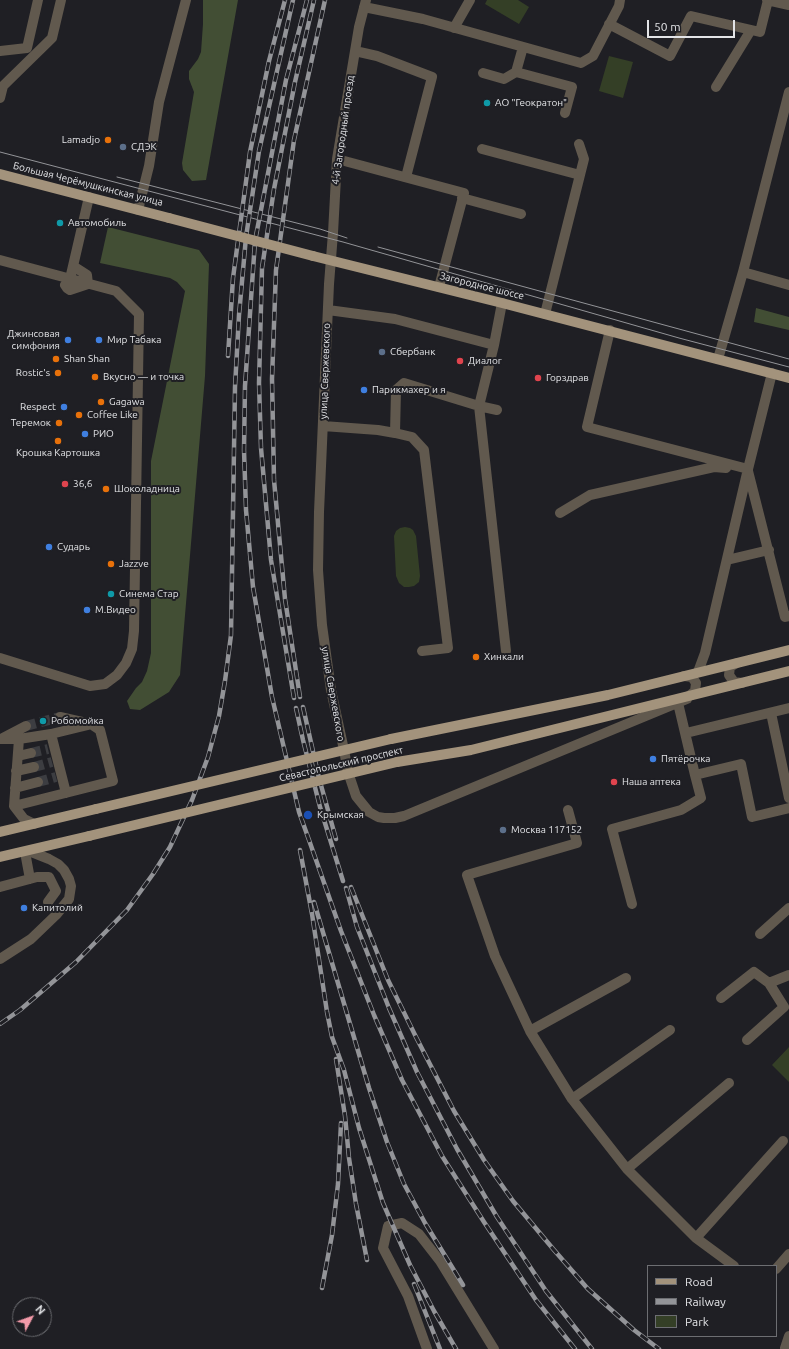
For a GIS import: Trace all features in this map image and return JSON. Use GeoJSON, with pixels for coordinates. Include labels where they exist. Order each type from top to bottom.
{"type":"FeatureCollection","features":[{"type":"Feature","properties":{"kind":"main road","name":"Большая Черёмушкинская улица"},"geometry":{"type":"LineString","coordinates":[[0,174],[169,218]]}},
{"type":"Feature","properties":{"kind":"main road","name":"Загородное шоссе"},"geometry":{"type":"LineString","coordinates":[[169,218],[331,261],[610,330],[789,378]]}},
{"type":"Feature","properties":{"kind":"main road","name":"Севастопольский проспект"},"geometry":{"type":"LineString","coordinates":[[0,832],[391,739],[608,695],[789,650]]}},
{"type":"Feature","properties":{"kind":"main road","name":"Севастопольский проспект"},"geometry":{"type":"LineString","coordinates":[[0,857],[398,762],[471,750],[789,671]]}},
{"type":"Feature","properties":{"kind":"street"},"geometry":{"type":"LineString","coordinates":[[21,68],[38,0]]}},
{"type":"Feature","properties":{"kind":"street"},"geometry":{"type":"LineString","coordinates":[[0,98],[3,86],[52,38],[62,0]]}},
{"type":"Feature","properties":{"kind":"street"},"geometry":{"type":"LineString","coordinates":[[138,210],[149,166],[159,102],[186,0]]}},
{"type":"Feature","properties":{"kind":"street"},"geometry":{"type":"LineString","coordinates":[[454,28],[470,0]]}},
{"type":"Feature","properties":{"kind":"street"},"geometry":{"type":"LineString","coordinates":[[365,3],[581,63],[593,56],[619,6],[620,0]]}},
{"type":"Feature","properties":{"kind":"street"},"geometry":{"type":"LineString","coordinates":[[610,24],[670,56],[691,16],[760,32],[767,0],[789,5]]}},
{"type":"Feature","properties":{"kind":"street","name":"4-й Загородный проезд"},"geometry":{"type":"LineString","coordinates":[[331,261],[337,159],[355,51],[365,3]]}},
{"type":"Feature","properties":{"kind":"street"},"geometry":{"type":"LineString","coordinates":[[716,87],[751,30]]}},
{"type":"Feature","properties":{"kind":"street"},"geometry":{"type":"LineString","coordinates":[[483,73],[504,79],[516,72],[523,47]]}},
{"type":"Feature","properties":{"kind":"street"},"geometry":{"type":"LineString","coordinates":[[0,51],[27,48]]}},
{"type":"Feature","properties":{"kind":"street"},"geometry":{"type":"LineString","coordinates":[[355,51],[377,56],[432,77],[406,177]]}},
{"type":"Feature","properties":{"kind":"street"},"geometry":{"type":"LineString","coordinates":[[516,72],[572,87],[565,113]]}},
{"type":"Feature","properties":{"kind":"street"},"geometry":{"type":"LineString","coordinates":[[718,359],[743,272],[789,92]]}},
{"type":"Feature","properties":{"kind":"street"},"geometry":{"type":"LineString","coordinates":[[544,314],[584,159],[579,144]]}},
{"type":"Feature","properties":{"kind":"street"},"geometry":{"type":"LineString","coordinates":[[482,149],[580,175]]}},
{"type":"Feature","properties":{"kind":"street"},"geometry":{"type":"LineString","coordinates":[[337,159],[464,193],[439,287]]}},
{"type":"Feature","properties":{"kind":"street"},"geometry":{"type":"LineString","coordinates":[[70,279],[89,198]]}},
{"type":"Feature","properties":{"kind":"street"},"geometry":{"type":"LineString","coordinates":[[462,198],[521,214]]}},
{"type":"Feature","properties":{"kind":"street"},"geometry":{"type":"LineString","coordinates":[[0,260],[116,291],[139,314],[134,631],[132,648],[126,663],[117,675],[105,684],[90,686],[0,658]]}},
{"type":"Feature","properties":{"kind":"street","name":"улица Свержевского"},"geometry":{"type":"LineString","coordinates":[[331,261],[319,512],[318,570],[322,625],[332,690],[348,772],[356,796],[369,812],[384,818],[404,816],[700,693]]}},
{"type":"Feature","properties":{"kind":"street"},"geometry":{"type":"LineString","coordinates":[[73,266],[87,275],[88,284]]}},
{"type":"Feature","properties":{"kind":"street"},"geometry":{"type":"LineString","coordinates":[[743,272],[789,285]]}},
{"type":"Feature","properties":{"kind":"street"},"geometry":{"type":"LineString","coordinates":[[502,303],[494,345],[479,406],[506,651]]}},
{"type":"Feature","properties":{"kind":"street"},"geometry":{"type":"LineString","coordinates":[[328,310],[395,319],[494,345]]}},
{"type":"Feature","properties":{"kind":"street"},"geometry":{"type":"LineString","coordinates":[[610,330],[587,427],[748,469]]}},
{"type":"Feature","properties":{"kind":"street"},"geometry":{"type":"LineString","coordinates":[[698,672],[705,653],[772,373]]}},
{"type":"Feature","properties":{"kind":"street"},"geometry":{"type":"LineString","coordinates":[[395,433],[396,390],[404,383],[497,410]]}},
{"type":"Feature","properties":{"kind":"street"},"geometry":{"type":"LineString","coordinates":[[323,426],[378,430],[412,437],[424,450],[448,648],[422,651]]}},
{"type":"Feature","properties":{"kind":"street"},"geometry":{"type":"LineString","coordinates":[[560,513],[590,495],[714,467],[748,469]]}},
{"type":"Feature","properties":{"kind":"street"},"geometry":{"type":"LineString","coordinates":[[748,469],[785,617],[789,616]]}},
{"type":"Feature","properties":{"kind":"street"},"geometry":{"type":"LineString","coordinates":[[727,560],[769,550]]}},
{"type":"Feature","properties":{"kind":"street"},"geometry":{"type":"LineString","coordinates":[[736,663],[730,667],[729,675],[734,682],[742,683]]}},
{"type":"Feature","properties":{"kind":"street"},"geometry":{"type":"LineString","coordinates":[[684,676],[692,677],[696,683],[695,691],[689,696]]}},
{"type":"Feature","properties":{"kind":"street"},"geometry":{"type":"LineString","coordinates":[[632,904],[612,829],[681,810],[701,798],[678,703]]}},
{"type":"Feature","properties":{"kind":"street"},"geometry":{"type":"LineString","coordinates":[[686,733],[789,708]]}},
{"type":"Feature","properties":{"kind":"street"},"geometry":{"type":"LineString","coordinates":[[771,713],[785,761],[789,798]]}},
{"type":"Feature","properties":{"kind":"street"},"geometry":{"type":"LineString","coordinates":[[14,806],[113,781],[100,730],[92,724],[60,717]]}},
{"type":"Feature","properties":{"kind":"street"},"geometry":{"type":"LineString","coordinates":[[0,739],[19,739],[51,734],[92,724]]}},
{"type":"Feature","properties":{"kind":"street"},"geometry":{"type":"LineString","coordinates":[[0,739],[26,726]]}},
{"type":"Feature","properties":{"kind":"street"},"geometry":{"type":"LineString","coordinates":[[51,734],[51,748],[59,777],[66,793]]}},
{"type":"Feature","properties":{"kind":"street"},"geometry":{"type":"LineString","coordinates":[[19,739],[14,806],[24,819],[34,824]]}},
{"type":"Feature","properties":{"kind":"street"},"geometry":{"type":"LineString","coordinates":[[18,756],[30,753]]}},
{"type":"Feature","properties":{"kind":"street"},"geometry":{"type":"LineString","coordinates":[[695,775],[741,764],[752,817],[789,808]]}},
{"type":"Feature","properties":{"kind":"street"},"geometry":{"type":"LineString","coordinates":[[16,771],[34,767]]}},
{"type":"Feature","properties":{"kind":"street"},"geometry":{"type":"LineString","coordinates":[[15,788],[38,782]]}},
{"type":"Feature","properties":{"kind":"street"},"geometry":{"type":"LineString","coordinates":[[568,810],[577,843],[468,874],[495,956],[530,1031],[572,1099],[627,1170],[696,1238],[733,1265]]}},
{"type":"Feature","properties":{"kind":"street"},"geometry":{"type":"LineString","coordinates":[[0,959],[31,939],[56,915],[69,899],[71,886],[64,870],[58,864],[49,859],[27,851],[30,879]]}},
{"type":"Feature","properties":{"kind":"street"},"geometry":{"type":"LineString","coordinates":[[0,887],[30,879],[48,877],[56,891],[48,902]]}},
{"type":"Feature","properties":{"kind":"street"},"geometry":{"type":"LineString","coordinates":[[760,934],[789,908]]}},
{"type":"Feature","properties":{"kind":"street"},"geometry":{"type":"LineString","coordinates":[[721,998],[754,972],[769,983],[784,1007],[748,1040]]}},
{"type":"Feature","properties":{"kind":"street"},"geometry":{"type":"LineString","coordinates":[[769,983],[789,975]]}},
{"type":"Feature","properties":{"kind":"street"},"geometry":{"type":"LineString","coordinates":[[530,1031],[626,978]]}},
{"type":"Feature","properties":{"kind":"street"},"geometry":{"type":"LineString","coordinates":[[572,1099],[670,1030]]}},
{"type":"Feature","properties":{"kind":"street"},"geometry":{"type":"LineString","coordinates":[[627,1170],[729,1083]]}},
{"type":"Feature","properties":{"kind":"street"},"geometry":{"type":"LineString","coordinates":[[696,1238],[783,1141]]}},
{"type":"Feature","properties":{"kind":"street"},"geometry":{"type":"LineString","coordinates":[[427,1349],[408,1296],[383,1248],[388,1226],[402,1223],[419,1234],[440,1261],[494,1349]]}},
{"type":"Feature","properties":{"kind":"street"},"geometry":{"type":"LineString","coordinates":[[777,1268],[789,1254]]}},
{"type":"Feature","properties":{"kind":"street"},"geometry":{"type":"LineString","coordinates":[[785,1348],[789,1336]]}},
{"type":"Feature","properties":{"kind":"green space"},"geometry":{"type":"Polygon","coordinates":[[[203,0],[238,0],[206,180],[192,181],[183,170],[182,163],[194,92],[189,79],[189,71],[198,59],[201,52],[203,0]]]}},
{"type":"Feature","properties":{"kind":"green space"},"geometry":{"type":"Polygon","coordinates":[[[487,0],[518,0],[529,7],[519,24],[485,4],[487,0]]]}},
{"type":"Feature","properties":{"kind":"green space"},"geometry":{"type":"Polygon","coordinates":[[[609,56],[633,62],[623,98],[599,91],[609,56]]]}},
{"type":"Feature","properties":{"kind":"green space"},"geometry":{"type":"Polygon","coordinates":[[[108,227],[199,250],[209,264],[205,376],[180,675],[169,692],[140,710],[130,709],[127,701],[142,682],[147,671],[151,653],[151,461],[185,291],[177,282],[170,278],[100,263],[108,227]]]}},
{"type":"Feature","properties":{"kind":"green space"},"geometry":{"type":"Polygon","coordinates":[[[756,308],[789,317],[789,330],[754,322],[756,308]]]}},
{"type":"Feature","properties":{"kind":"green space"},"geometry":{"type":"Polygon","coordinates":[[[405,527],[413,530],[416,536],[420,576],[419,582],[414,586],[409,587],[404,587],[399,583],[396,576],[394,536],[396,531],[405,527]]]}},
{"type":"Feature","properties":{"kind":"green space"},"geometry":{"type":"Polygon","coordinates":[[[789,1047],[789,1082],[772,1065],[789,1047]]]}},
{"type":"Feature","properties":{"kind":"tunnel"},"geometry":{"type":"LineString","coordinates":[[26,726],[60,717]]}},
{"type":"Feature","properties":{"kind":"tunnel"},"geometry":{"type":"LineString","coordinates":[[31,753],[48,749]]}},
{"type":"Feature","properties":{"kind":"tunnel"},"geometry":{"type":"LineString","coordinates":[[34,767],[52,762]]}},
{"type":"Feature","properties":{"kind":"tunnel"},"geometry":{"type":"LineString","coordinates":[[38,782],[56,777]]}},
{"type":"Feature","properties":{"kind":"tram line"},"geometry":{"type":"LineString","coordinates":[[0,152],[343,242],[679,338],[789,367]]}},
{"type":"Feature","properties":{"kind":"tram line"},"geometry":{"type":"LineString","coordinates":[[117,177],[320,229],[347,238]]}},
{"type":"Feature","properties":{"kind":"tram line"},"geometry":{"type":"LineString","coordinates":[[378,247],[789,359]]}},
{"type":"Feature","properties":{"kind":"railway"},"geometry":{"type":"LineString","coordinates":[[228,356],[233,278],[250,152],[269,61],[285,0]]}},
{"type":"Feature","properties":{"kind":"railway"},"geometry":{"type":"LineString","coordinates":[[0,1024],[20,1010],[76,962],[127,910],[170,847],[192,800],[208,757],[219,716],[231,635],[235,387],[239,315],[246,237],[259,151],[293,0]]}},
{"type":"Feature","properties":{"kind":"railway"},"geometry":{"type":"LineString","coordinates":[[307,0],[286,80],[255,241],[245,386],[244,450],[246,510],[253,587],[272,697],[299,812],[341,931],[374,1015],[402,1080],[442,1156],[484,1222],[536,1300],[575,1349]]}},
{"type":"Feature","properties":{"kind":"railway"},"geometry":{"type":"LineString","coordinates":[[294,698],[271,560],[261,448],[259,383],[262,268],[274,189],[295,82],[314,0]]}},
{"type":"Feature","properties":{"kind":"railway"},"geometry":{"type":"LineString","coordinates":[[300,697],[285,599],[274,480],[272,379],[276,270],[294,140],[325,0]]}},
{"type":"Feature","properties":{"kind":"railway"},"geometry":{"type":"LineString","coordinates":[[303,707],[319,778],[336,839]]}},
{"type":"Feature","properties":{"kind":"railway"},"geometry":{"type":"LineString","coordinates":[[296,708],[320,807],[343,881]]}},
{"type":"Feature","properties":{"kind":"railway"},"geometry":{"type":"LineString","coordinates":[[300,850],[332,1037],[344,1070],[359,1128],[383,1203],[410,1265],[456,1349]]}},
{"type":"Feature","properties":{"kind":"railway"},"geometry":{"type":"LineString","coordinates":[[351,887],[388,980],[454,1111],[484,1160],[513,1201],[588,1289],[634,1330],[659,1349]]}},
{"type":"Feature","properties":{"kind":"railway"},"geometry":{"type":"LineString","coordinates":[[346,888],[357,927],[389,1008],[417,1072],[457,1149],[497,1217],[546,1291],[592,1349]]}},
{"type":"Feature","properties":{"kind":"railway"},"geometry":{"type":"LineString","coordinates":[[314,902],[369,1088],[387,1142],[404,1184],[425,1223],[463,1285]]}},
{"type":"Feature","properties":{"kind":"railway"},"geometry":{"type":"LineString","coordinates":[[336,1059],[356,1204],[367,1260]]}},
{"type":"Feature","properties":{"kind":"railway"},"geometry":{"type":"LineString","coordinates":[[322,1288],[332,1235],[338,1184],[341,1123]]}},
{"type":"Feature","properties":{"kind":"railway"},"geometry":{"type":"LineString","coordinates":[[414,1284],[440,1349]]}},
{"type":"Feature","properties":{"kind":"place","name":"АО \"Геократон\""},"geometry":{"type":"Point","coordinates":[487,103]}},
{"type":"Feature","properties":{"kind":"place","name":"Lamadjo"},"geometry":{"type":"Point","coordinates":[108,140]}},
{"type":"Feature","properties":{"kind":"place","name":"СДЭК"},"geometry":{"type":"Point","coordinates":[123,147]}},
{"type":"Feature","properties":{"kind":"place","name":"Автомобиль"},"geometry":{"type":"Point","coordinates":[60,223]}},
{"type":"Feature","properties":{"kind":"place","name":"Джинсовая симфония"},"geometry":{"type":"Point","coordinates":[68,340]}},
{"type":"Feature","properties":{"kind":"place","name":"Мир Табака"},"geometry":{"type":"Point","coordinates":[99,340]}},
{"type":"Feature","properties":{"kind":"place","name":"Сбербанк"},"geometry":{"type":"Point","coordinates":[382,352]}},
{"type":"Feature","properties":{"kind":"place","name":"Shan Shan"},"geometry":{"type":"Point","coordinates":[56,359]}},
{"type":"Feature","properties":{"kind":"place","name":"Диалог"},"geometry":{"type":"Point","coordinates":[460,361]}},
{"type":"Feature","properties":{"kind":"place","name":"Rostic's"},"geometry":{"type":"Point","coordinates":[58,373]}},
{"type":"Feature","properties":{"kind":"place","name":"Вкусно — и точка"},"geometry":{"type":"Point","coordinates":[95,377]}},
{"type":"Feature","properties":{"kind":"place","name":"Горздрав"},"geometry":{"type":"Point","coordinates":[538,378]}},
{"type":"Feature","properties":{"kind":"place","name":"Парикмахер и я"},"geometry":{"type":"Point","coordinates":[364,390]}},
{"type":"Feature","properties":{"kind":"place","name":"Gagawa"},"geometry":{"type":"Point","coordinates":[101,402]}},
{"type":"Feature","properties":{"kind":"place","name":"Respect"},"geometry":{"type":"Point","coordinates":[64,407]}},
{"type":"Feature","properties":{"kind":"place","name":"Coffee Like"},"geometry":{"type":"Point","coordinates":[79,415]}},
{"type":"Feature","properties":{"kind":"place","name":"Теремок"},"geometry":{"type":"Point","coordinates":[59,423]}},
{"type":"Feature","properties":{"kind":"place","name":"РИО"},"geometry":{"type":"Point","coordinates":[85,434]}},
{"type":"Feature","properties":{"kind":"place","name":"Крошка Картошка"},"geometry":{"type":"Point","coordinates":[58,441]}},
{"type":"Feature","properties":{"kind":"place","name":"36,6"},"geometry":{"type":"Point","coordinates":[65,484]}},
{"type":"Feature","properties":{"kind":"place","name":"Шоколадница"},"geometry":{"type":"Point","coordinates":[106,489]}},
{"type":"Feature","properties":{"kind":"place","name":"Сударь"},"geometry":{"type":"Point","coordinates":[49,547]}},
{"type":"Feature","properties":{"kind":"place","name":"Jazzve"},"geometry":{"type":"Point","coordinates":[111,564]}},
{"type":"Feature","properties":{"kind":"place","name":"Синема Стар"},"geometry":{"type":"Point","coordinates":[111,594]}},
{"type":"Feature","properties":{"kind":"place","name":"М.Видео"},"geometry":{"type":"Point","coordinates":[87,610]}},
{"type":"Feature","properties":{"kind":"place","name":"Хинкали"},"geometry":{"type":"Point","coordinates":[476,657]}},
{"type":"Feature","properties":{"kind":"place","name":"Робомойка"},"geometry":{"type":"Point","coordinates":[43,721]}},
{"type":"Feature","properties":{"kind":"place","name":"Пятёрочка"},"geometry":{"type":"Point","coordinates":[653,759]}},
{"type":"Feature","properties":{"kind":"place","name":"Наша аптека"},"geometry":{"type":"Point","coordinates":[614,782]}},
{"type":"Feature","properties":{"kind":"place","name":"Крымская"},"geometry":{"type":"Point","coordinates":[308,815]}},
{"type":"Feature","properties":{"kind":"place","name":"Москва 117152"},"geometry":{"type":"Point","coordinates":[503,830]}},
{"type":"Feature","properties":{"kind":"place","name":"Капитолий"},"geometry":{"type":"Point","coordinates":[24,908]}}]}
